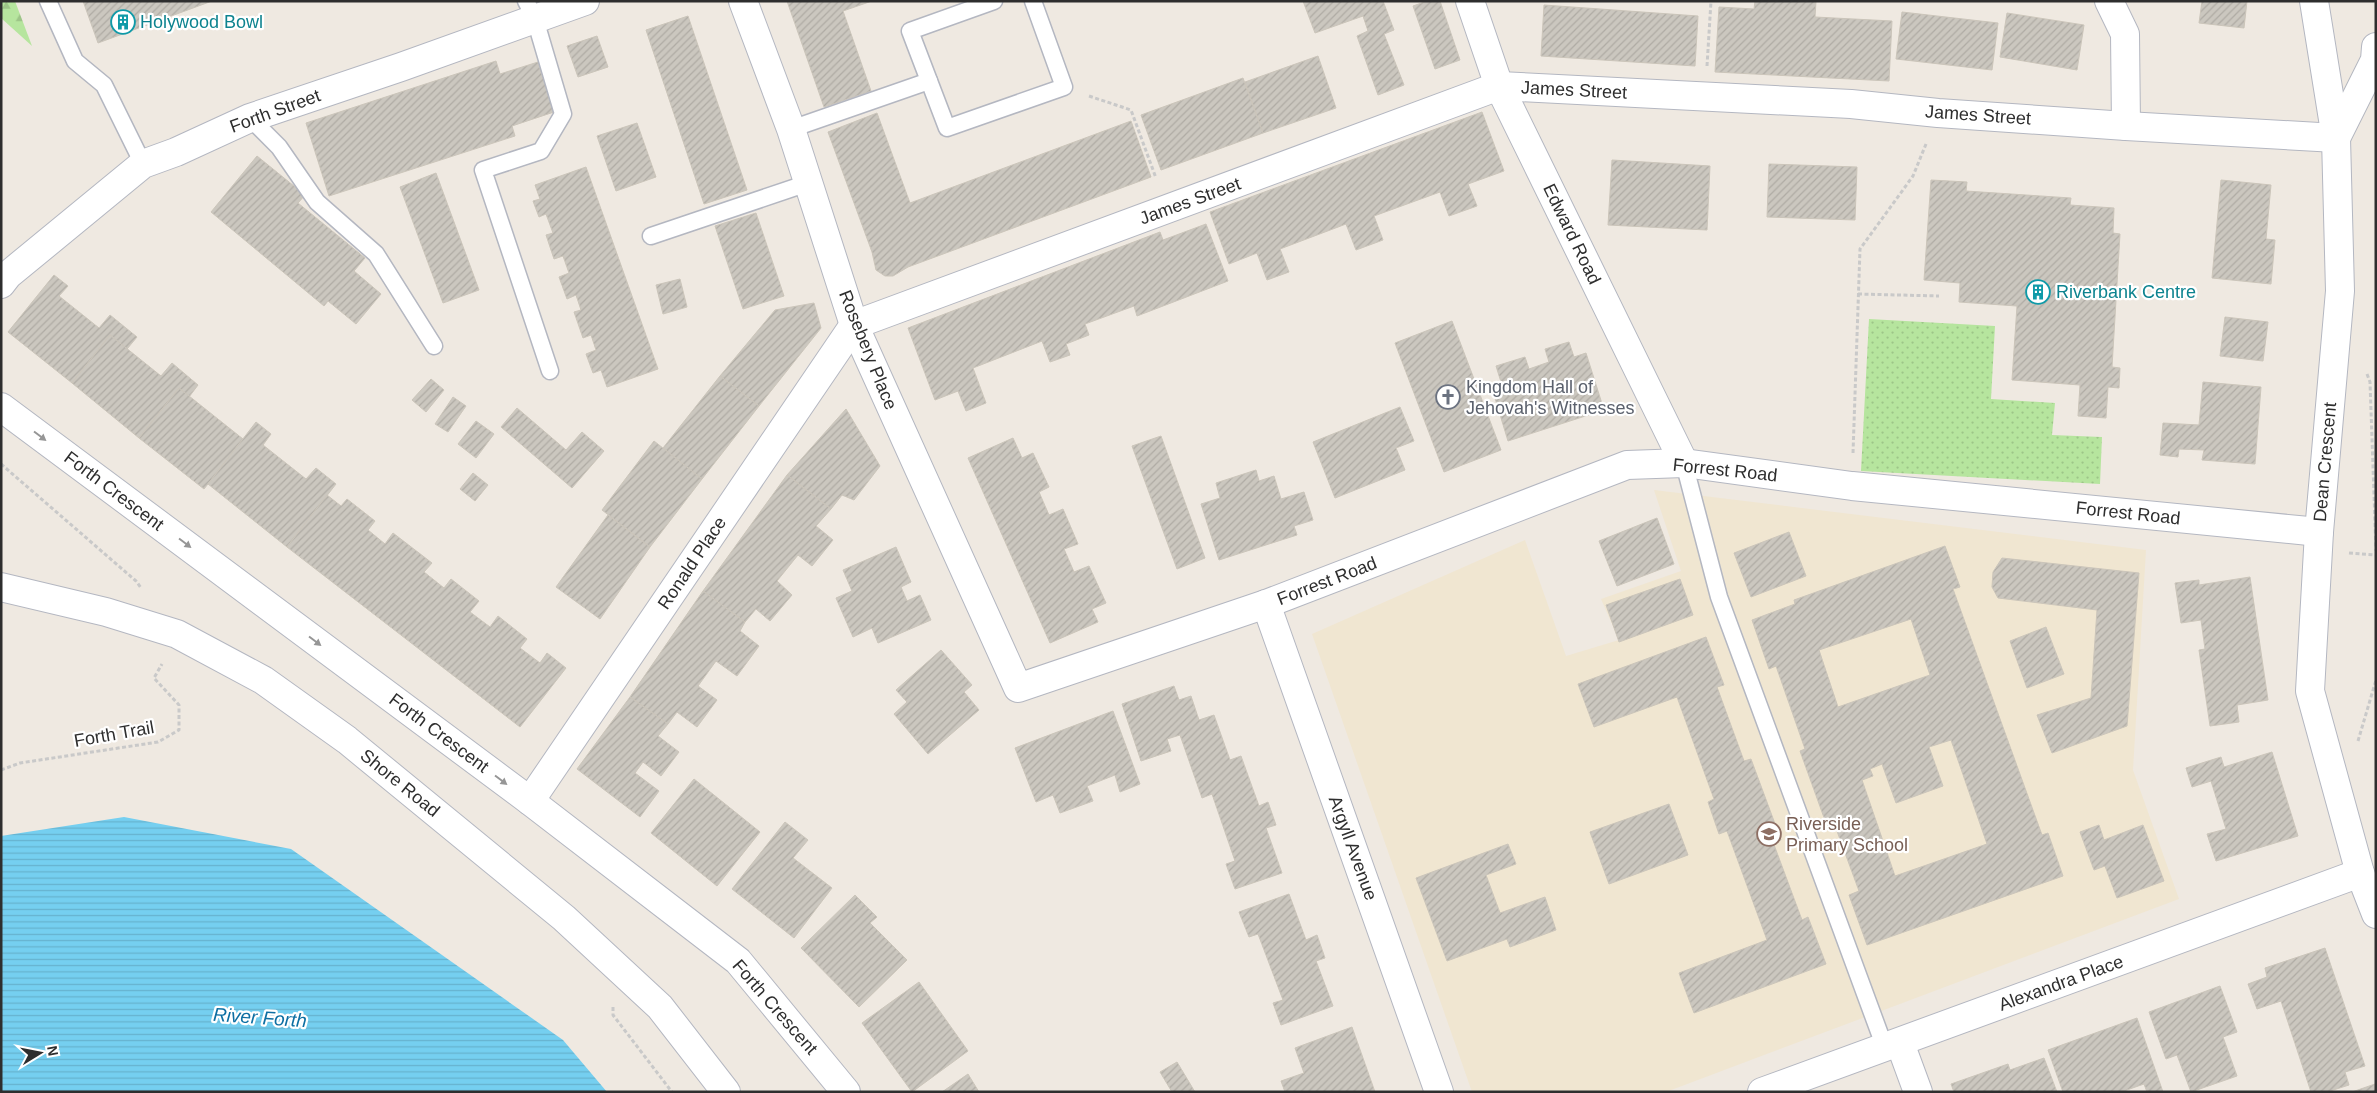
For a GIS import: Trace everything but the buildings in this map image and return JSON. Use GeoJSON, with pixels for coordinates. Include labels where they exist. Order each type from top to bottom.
{"type":"FeatureCollection","features":[{"type":"Feature","properties":{"kind":"street","name":"Forth Street"},"geometry":{"type":"LineString","coordinates":[[1,284],[8,275],[143,164],[176,152],[250,118],[530,10],[585,1]]}},
{"type":"Feature","properties":{"kind":"street","name":"Rosebery Place"},"geometry":{"type":"LineString","coordinates":[[743,1],[791,129],[854,325],[1018,688]]}},
{"type":"Feature","properties":{"kind":"street","name":"Edward Road"},"geometry":{"type":"LineString","coordinates":[[1470,1],[1500,86],[1684,463]]}},
{"type":"Feature","properties":{"kind":"street"},"geometry":{"type":"LineString","coordinates":[[2109,1],[2125,34],[2126,126]]}},
{"type":"Feature","properties":{"kind":"street","name":"Dean Crescent"},"geometry":{"type":"LineString","coordinates":[[2314,2],[2336,138],[2340,291],[2319,532],[2310,691],[2360,873],[2376,914]]}},
{"type":"Feature","properties":{"kind":"street"},"geometry":{"type":"LineString","coordinates":[[2336,138],[2375,60],[2376,47]]}},
{"type":"Feature","properties":{"kind":"street","name":"James Street"},"geometry":{"type":"LineString","coordinates":[[854,325],[1500,86],[1851,104],[1938,113],[2336,138]]}},
{"type":"Feature","properties":{"kind":"street","name":"Ronald Place"},"geometry":{"type":"LineString","coordinates":[[530,801],[854,325]]}},
{"type":"Feature","properties":{"kind":"street","name":"Forth Crescent"},"geometry":{"type":"LineString","coordinates":[[1,407],[530,801],[738,961],[846,1092]]}},
{"type":"Feature","properties":{"kind":"street","name":"Forrest Road"},"geometry":{"type":"LineString","coordinates":[[1018,688],[1266,604],[1627,465],[1684,463],[1852,486],[2319,532]]}},
{"type":"Feature","properties":{"kind":"street","name":"Shore Road"},"geometry":{"type":"LineString","coordinates":[[1,587],[106,612],[177,634],[263,680],[347,740],[564,918],[660,1007],[726,1092]]}},
{"type":"Feature","properties":{"kind":"street","name":"Argyll Avenue"},"geometry":{"type":"LineString","coordinates":[[1266,604],[1439,1092]]}},
{"type":"Feature","properties":{"kind":"street","name":"Alexandra Place"},"geometry":{"type":"LineString","coordinates":[[1762,1092],[2360,873]]}},
{"type":"Feature","properties":{"kind":"street"},"geometry":{"type":"LineString","coordinates":[[1892,1045],[1918,1092]]}},
{"type":"Feature","properties":{"kind":"lane"},"geometry":{"type":"LineString","coordinates":[[48,1],[75,61],[104,86],[143,164]]}},
{"type":"Feature","properties":{"kind":"lane"},"geometry":{"type":"LineString","coordinates":[[994,1],[910,31],[947,128],[1064,87],[1033,1]]}},
{"type":"Feature","properties":{"kind":"lane"},"geometry":{"type":"LineString","coordinates":[[530,10],[563,114],[541,151],[483,170],[550,371]]}},
{"type":"Feature","properties":{"kind":"lane"},"geometry":{"type":"LineString","coordinates":[[791,129],[929,81]]}},
{"type":"Feature","properties":{"kind":"lane"},"geometry":{"type":"LineString","coordinates":[[250,118],[279,147],[317,202],[376,254],[434,346]]}},
{"type":"Feature","properties":{"kind":"lane"},"geometry":{"type":"LineString","coordinates":[[651,236],[808,183]]}},
{"type":"Feature","properties":{"kind":"lane"},"geometry":{"type":"LineString","coordinates":[[1684,463],[1719,597],[1892,1045]]}},
{"type":"Feature","properties":{"kind":"path"},"geometry":{"type":"LineString","coordinates":[[1705,96],[1711,1]]}},
{"type":"Feature","properties":{"kind":"path"},"geometry":{"type":"LineString","coordinates":[[1064,87],[1131,110],[1167,209]]}},
{"type":"Feature","properties":{"kind":"path"},"geometry":{"type":"LineString","coordinates":[[1852,486],[1860,250],[1913,176],[1938,113]]}},
{"type":"Feature","properties":{"kind":"path"},"geometry":{"type":"LineString","coordinates":[[1858,294],[1939,296]]}},
{"type":"Feature","properties":{"kind":"path"},"geometry":{"type":"LineString","coordinates":[[2367,372],[2370,382],[2376,551]]}},
{"type":"Feature","properties":{"kind":"path"},"geometry":{"type":"LineString","coordinates":[[1,464],[129,574],[142,588]]}},
{"type":"Feature","properties":{"kind":"path","name":"Forth Trail"},"geometry":{"type":"LineString","coordinates":[[1,770],[20,763],[158,742],[179,730],[179,705],[154,678],[177,634]]}},
{"type":"Feature","properties":{"kind":"path"},"geometry":{"type":"LineString","coordinates":[[616,966],[613,1015],[672,1092]]}},
{"type":"Feature","properties":{"kind":"shaded area","name":"Riverside Primary School"},"geometry":{"type":"Polygon","coordinates":[[[1654,490],[2146,550],[2133,770],[2179,899],[1666,1092],[1472,1092],[1312,634],[1525,540],[1566,656],[1619,640],[1601,599],[1681,571],[1654,490]]]}},
{"type":"Feature","properties":{"kind":"green space"},"geometry":{"type":"Polygon","coordinates":[[[1,1],[15,1],[32,46],[1,18],[1,1]]]}},
{"type":"Feature","properties":{"kind":"green space"},"geometry":{"type":"Polygon","coordinates":[[[1869,319],[1995,326],[1991,399],[2055,403],[2052,435],[2102,437],[2100,484],[1861,471],[1869,319]]]}},
{"type":"Feature","properties":{"kind":"water","name":"River Forth"},"geometry":{"type":"Polygon","coordinates":[[[124,817],[291,849],[563,1040],[607,1092],[1,1092],[1,836],[124,817]]]}},
{"type":"Feature","properties":{"kind":"place","name":"Holywood Bowl"},"geometry":{"type":"Point","coordinates":[123,22]}},
{"type":"Feature","properties":{"kind":"place","name":"Riverbank Centre"},"geometry":{"type":"Point","coordinates":[2038,292]}},
{"type":"Feature","properties":{"kind":"place","name":"Kingdom Hall of Jehovah's Witnesses"},"geometry":{"type":"Point","coordinates":[1448,397]}},
{"type":"Feature","properties":{"kind":"place","name":"Riverside Primary School"},"geometry":{"type":"Point","coordinates":[1769,834]}}]}
